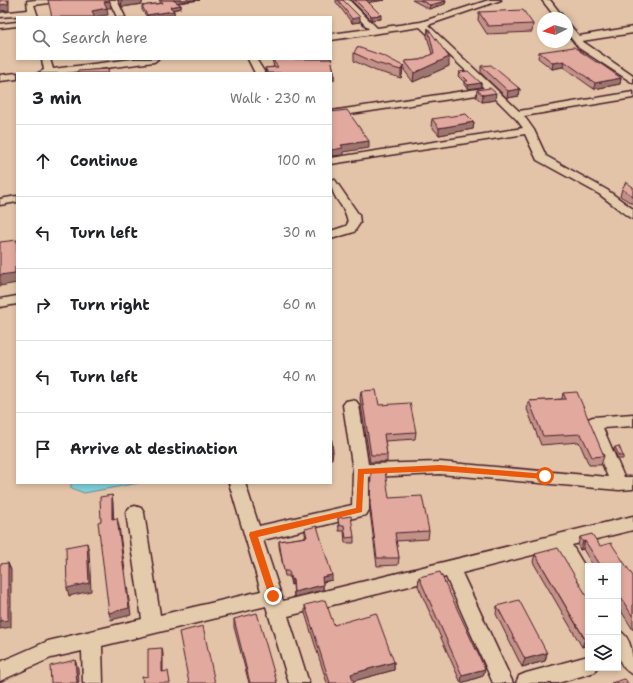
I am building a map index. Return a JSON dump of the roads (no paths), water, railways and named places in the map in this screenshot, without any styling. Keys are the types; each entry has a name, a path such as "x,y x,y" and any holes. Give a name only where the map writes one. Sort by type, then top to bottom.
{"street":[{"path":"0,15 33,14 29,1 56,0"},
{"path":"113,0 121,16"},
{"path":"345,0 375,31"},
{"path":"332,37 422,24 497,0"},
{"path":"546,0 555,12"},
{"path":"0,26 16,24"},
{"path":"422,24 517,114 529,130 541,158 603,192 633,215"},
{"path":"576,39 633,30"},
{"path":"573,35 582,46 633,80"},
{"path":"46,60 46,72"},
{"path":"63,72 113,69 150,60"},
{"path":"253,60 259,72"},
{"path":"0,78 16,76"},
{"path":"332,114 493,90"},
{"path":"517,114 633,95"},
{"path":"332,161 529,130"},
{"path":"332,185 353,215 354,223 350,229 332,235"},
{"path":"0,202 16,199"},
{"path":"0,303 16,300"},
{"path":"253,535 360,510 361,471 351,406"},
{"path":"626,484 593,423 633,420"},
{"path":"361,471 440,468 626,484"},
{"path":"237,484 299,683"},
{"path":"136,513 152,625"},
{"path":"0,672 48,650 92,639 152,625 274,604 633,523"},
{"path":"563,546 585,583"},
{"path":"453,573 503,683"},
{"path":"92,639 93,683"},
{"path":"526,683 585,666"}],"water":[{"path":"71,484 134,484 84,493 71,488"}]}
